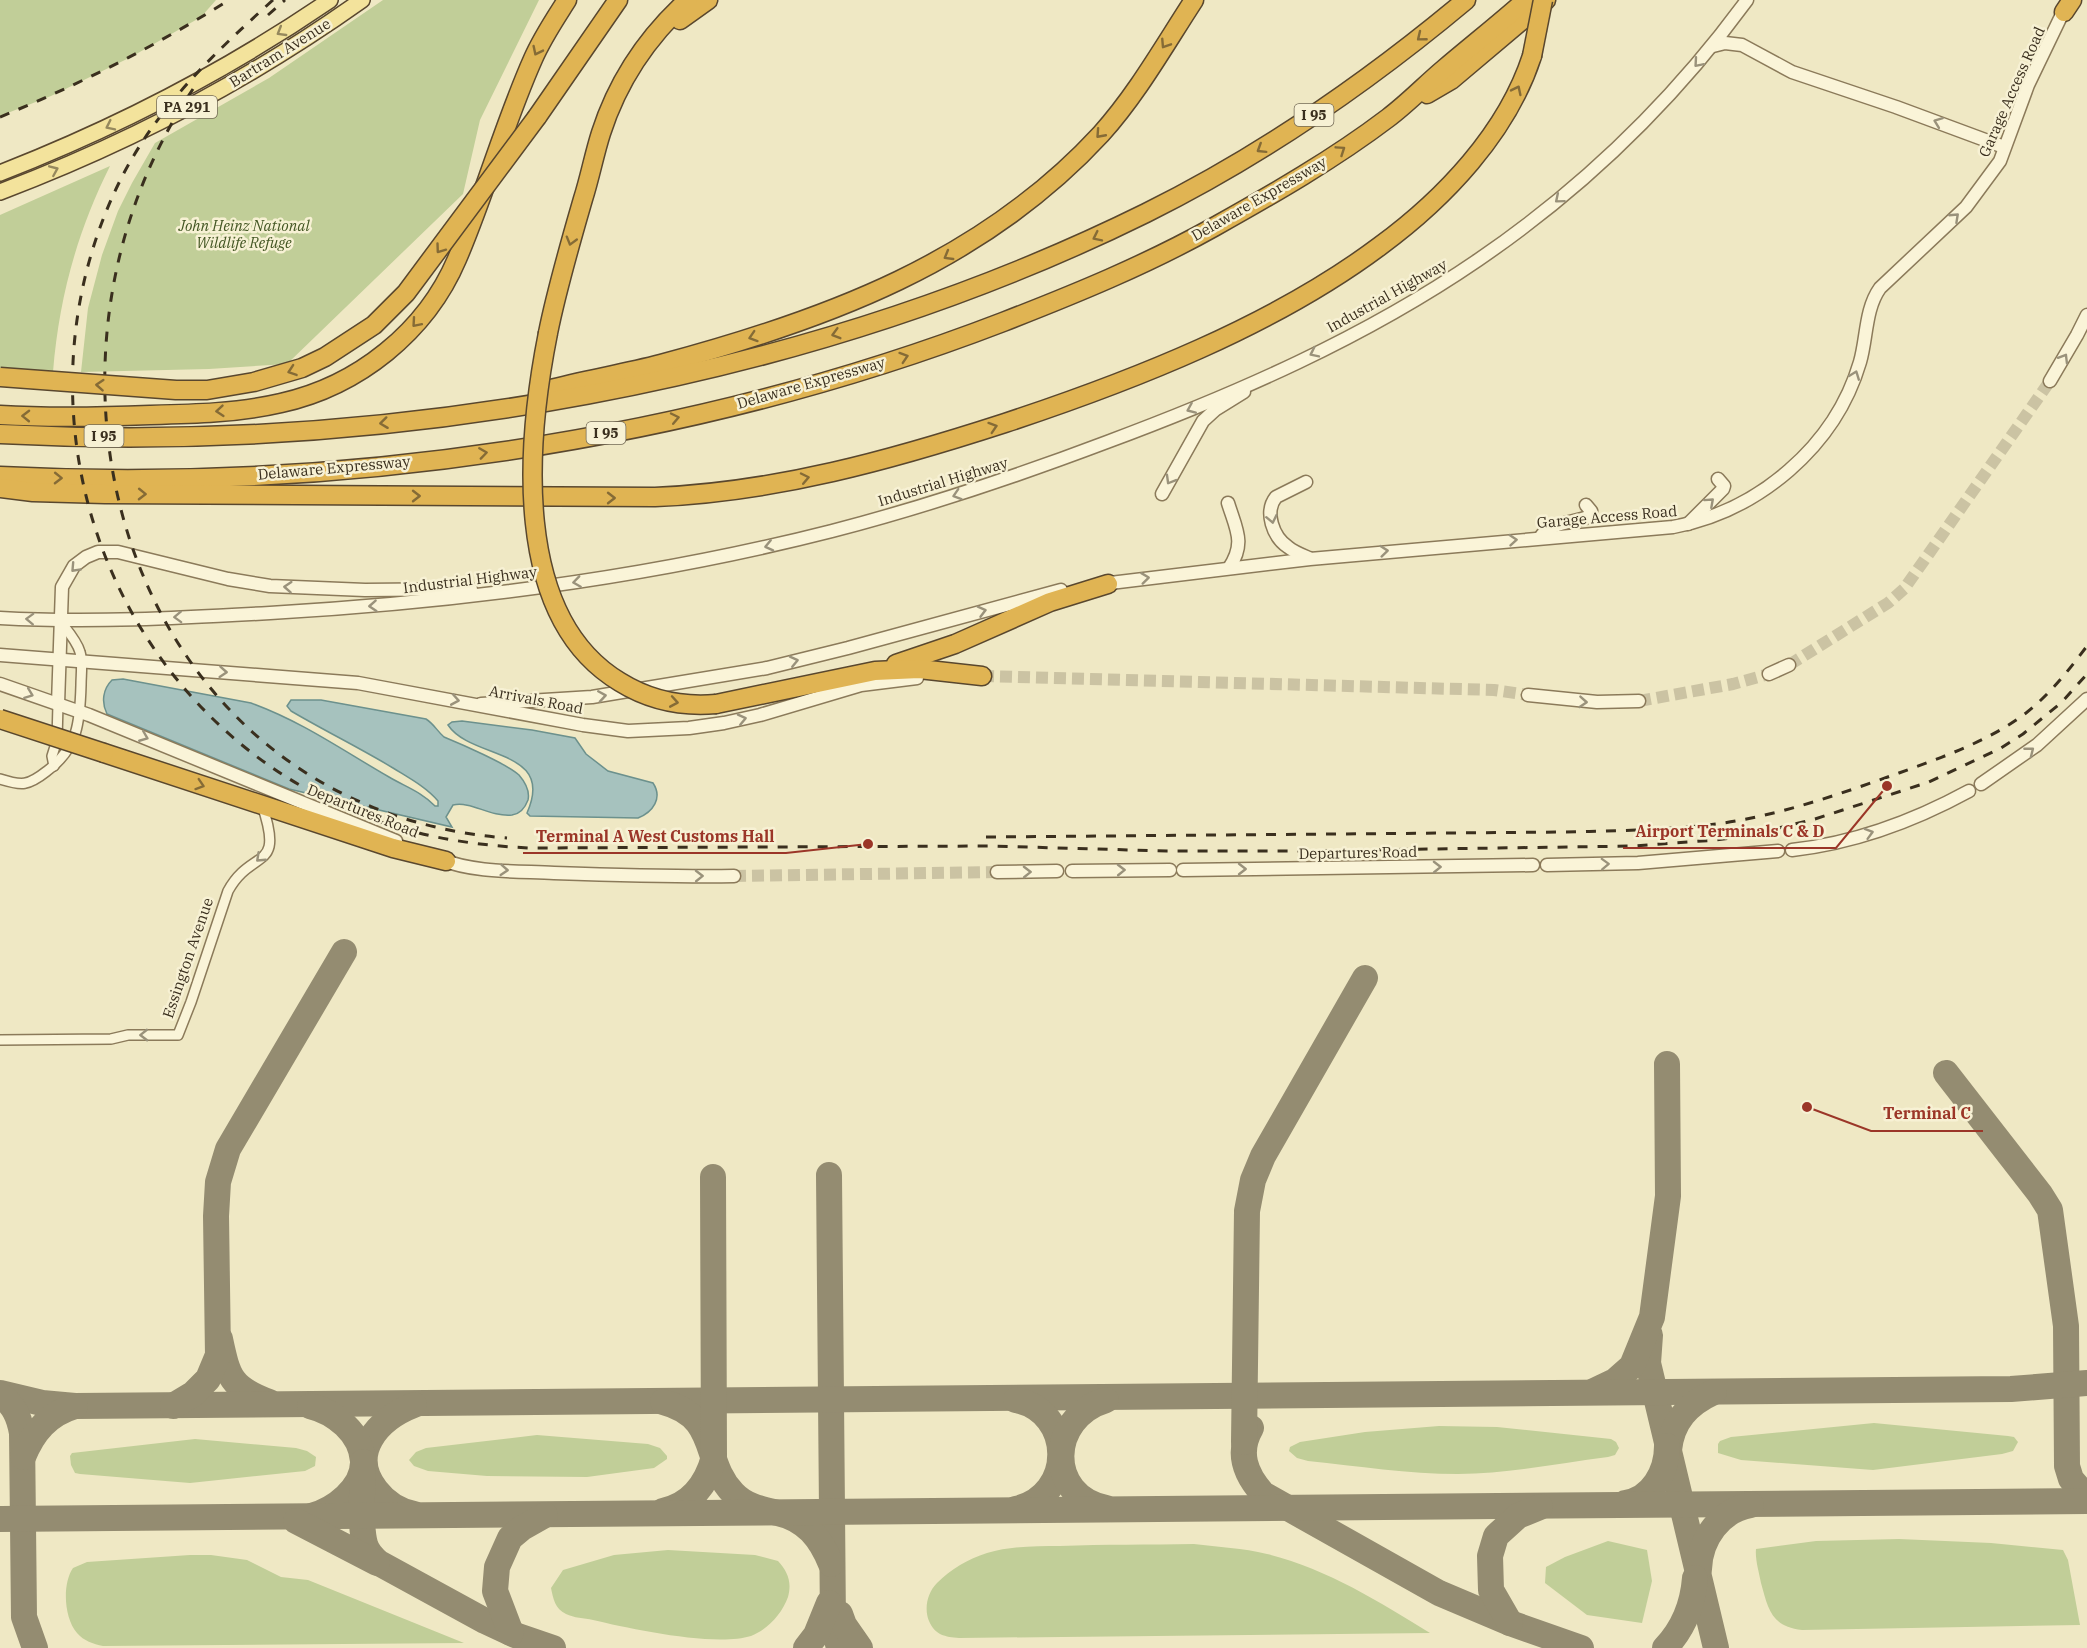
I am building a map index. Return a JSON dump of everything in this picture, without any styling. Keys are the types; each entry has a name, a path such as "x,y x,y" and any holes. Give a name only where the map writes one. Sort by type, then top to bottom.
{"highway":[{"path":"0,416 145,416 253,408 282,403 318,392 374,362 420,319 451,273 482,197 531,63 567,0"},
{"path":"0,377 176,390 207,390 271,378 302,368 325,357 374,325 406,293 537,117 618,0"},
{"path":"587,46 625,0"},
{"path":"688,0 652,36 625,76 602,130 561,276 548,333 537,399 533,471 538,547 545,578 554,602 581,647 614,679 639,692 666,701 716,704 863,673 945,647 1043,605 1108,584"},
{"path":"588,184 619,102 640,63 670,28 708,0"},
{"path":"442,416 654,366 744,340 845,304 931,266 1011,215 1087,148 1126,104 1194,0"},
{"name":"I 95","path":"0,434 234,435 337,428 442,416 552,400 733,362 883,320 1007,276 1150,212 1241,161 1359,83 1414,43 1466,0"},
{"name":"Delaware Expressway","path":"0,476 67,479 196,478 405,463 509,450 681,417 785,392 952,341 1116,276 1242,212 1331,157 1389,117 1526,0"},
{"path":"1389,117 1451,80 1543,0"},
{"path":"0,488 33,492 105,494 655,497 707,494 776,484 908,453 1038,412 1156,367 1265,316 1346,270 1414,219 1458,175 1499,123 1515,95 1532,56 1543,0"},
{"path":"863,673 919,669 981,676"},
{"path":"0,719 393,848 446,861"}],"main road":[{"name":"Bartram Avenue","path":"0,173 82,139 170,95 230,62 330,0"},
{"name":"Bartram Avenue","path":"0,192 101,149 197,102 264,63 362,0"}],"street":[{"name":"Industrial Highway","path":"0,618 60,620 225,616 346,608 423,602 637,573 735,554 836,530 1052,463 1168,419 1264,378 1385,317 1441,284 1501,244 1564,195 1623,143 1713,46 1747,0"},
{"name":"Garage Access Road","path":"481,705 592,698 742,672 837,651 1062,590 1310,559 1663,528 1689,524 1724,512 1753,497 1783,475 1814,446 1840,408 1854,379 1863,352 1876,293 1888,279 1971,202 2000,161 2033,75 2068,4"},
{"path":"1713,46 1725,43 1742,45 1792,72 1911,112 2004,147"},
{"path":"2050,381 2087,315"},
{"path":"1162,494 1206,417 1264,378"},
{"path":"1689,524 1723,489 1724,486 1718,479"},
{"path":"1306,482 1276,497 1271,504 1270,515 1276,534 1283,543 1310,559"},
{"path":"1228,503 1240,545 1238,554 1229,568"},
{"path":"1540,538 1551,527 1588,517 1591,511 1586,505"},
{"path":"54,766 52,756 57,740 61,592 66,577 74,566 86,557 105,551 125,553 228,579 270,586 396,590 535,587"},
{"path":"0,779 26,784 54,766 70,747 80,712 81,661 77,646 60,620"},
{"path":"0,655 81,661"},
{"name":"Arrivals Road","path":"81,661 358,683 610,729 659,730 701,727 742,719 871,683 911,678 981,676"},
{"path":"1769,674 1789,665"},
{"name":"Departures Road","path":"0,684 80,712 446,861 496,870 529,872 734,876"},
{"path":"1528,695 1597,702 1639,701"},
{"path":"1982,784 2031,750 2087,699"},
{"path":"1792,850 1820,846 1885,829 1918,817 1969,791"},
{"name":"Essington Avenue","path":"0,1040 111,1039 128,1035 178,1035 228,891 238,875 259,861 269,848 270,832 261,805"},
{"path":"1546,865 1647,862 1778,851"},
{"name":"Departures Road","path":"1183,870 1533,865"},
{"path":"1072,871 1170,870"},
{"path":"998,872 1057,871"}],"green space":[{"path":"0,0 216,0 201,17 131,57 51,96 0,116"},
{"name":"John Heinz National Wildlife Refuge","path":"383,0 539,0 480,120 463,194 287,364 209,369 81,372 88,308 102,255 118,211 155,143 269,78"},
{"path":"110,166 88,216 71,266 60,318 53,372 0,371 0,215"},
{"path":"1874,1423 2008,1436 2014,1437 2018,1442 2013,1451 2002,1454 1873,1470 1741,1460 1718,1453 1720,1441 1731,1437"},
{"path":"1439,1426 1497,1427 1611,1439 1619,1448 1615,1455 1608,1457 1477,1474 1439,1474 1308,1461 1297,1458 1289,1451 1290,1447 1300,1442 1365,1432"},
{"path":"537,1435 648,1444 660,1448 667,1459 654,1468 587,1477 487,1476 428,1471 414,1466 409,1460 416,1452 426,1448"},
{"path":"195,1439 296,1448 316,1457 315,1466 305,1471 190,1483 80,1474 75,1473 71,1465 72,1453"},
{"path":"1899,1539 1991,1543 2063,1550 2068,1560 2080,1625 1802,1630 1784,1625 1772,1615 1761,1583 1756,1549 1816,1541"},
{"path":"1608,1541 1647,1550 1652,1581 1642,1623 1587,1615 1545,1583 1546,1567 1565,1557"},
{"path":"1194,1544 1258,1552 1289,1560 1331,1577 1372,1598 1430,1633 959,1638 937,1632 931,1626 927,1616 929,1596 937,1583 960,1565 987,1553 1033,1546"},
{"path":"668,1550 755,1555 778,1561 787,1573 788,1597 773,1621 763,1630 751,1636 735,1639 673,1636 629,1628 569,1615 562,1612 555,1603 551,1588 563,1570 614,1555"},
{"path":"211,1555 247,1560 281,1577 308,1580 464,1643 103,1646 86,1640 73,1627 67,1610 66,1592 69,1575 73,1568 87,1562"}],"water":[{"path":"123,679 251,703 322,737 438,806 438,801 417,783 291,711 287,706 291,700 321,700 426,719 444,737 513,770 526,787 528,800 522,810 512,815 496,814 467,805 453,805 446,817 452,827 289,789 107,714 104,700 107,687 112,680"},
{"path":"462,721 575,738 586,754 608,771 653,783 657,794 655,804 638,818 530,816 527,813 533,792 530,777 521,766 459,736 448,725"}],"taxiway":[{"path":"173,1406 193,1394 208,1379 218,1355 216,1216 218,1182 228,1149 344,952"},
{"path":"1244,1442 1247,1211 1253,1180 1263,1156 1365,978"},
{"path":"1594,1391 1615,1381 1632,1366 1652,1317 1668,1196 1667,1064"},
{"path":"1946,1073 2050,1210 2066,1326 2067,1466 2071,1479 2087,1498"},
{"path":"829,1175 833,1624 839,1648"},
{"path":"663,1511 682,1504 697,1492 707,1476 714,1457 713,1177"},
{"path":"1650,1335 1648,1363 1716,1648"},
{"path":"220,1339 233,1380 246,1392 269,1402"},
{"path":"0,1393 42,1403 75,1406 2011,1389 2087,1383"},
{"path":"1669,1450 1674,1430 1683,1415 1696,1402 1714,1392"},
{"path":"0,1395 15,1411 22,1433 24,1617 35,1648"},
{"path":"1016,1400 1035,1408 1049,1420 1057,1436 1060,1454 1058,1472 1049,1488 1036,1501 1016,1509"},
{"path":"1106,1400 1087,1409 1073,1423 1064,1439 1061,1456 1064,1473 1072,1489 1086,1501 1106,1508"},
{"path":"663,1402 681,1409 694,1418 708,1441 723,1481 733,1493 748,1504 788,1516 804,1525 817,1538 831,1564"},
{"path":"414,1405 401,1411 379,1428 366,1451 365,1463 368,1476 380,1495 393,1506 414,1514"},
{"path":"23,1457 37,1432 49,1419 75,1406"},
{"path":"310,1406 329,1413 345,1425 357,1441 363,1461 359,1480 353,1489 329,1509 311,1516"},
{"path":"1251,1428 1244,1446 1245,1462 1252,1479 1263,1494 1439,1593 1510,1623 1581,1648"},
{"path":"1625,1503 1643,1496 1656,1483 1664,1465 1667,1446"},
{"path":"363,1462 363,1535 367,1550 379,1563 485,1621 515,1635 553,1648"},
{"path":"0,1519 2087,1501"},
{"path":"1699,1569 1703,1547 1714,1528 1730,1513 1751,1505"},
{"path":"1510,1623 1491,1590 1490,1556 1496,1536 1518,1516 1540,1507"},
{"path":"511,1633 495,1591 497,1567 510,1538 545,1515"},
{"path":"296,1521 377,1563"},
{"path":"1665,1648 1686,1615 1695,1578"},
{"path":"806,1648 816,1635 829,1603"},
{"path":"840,1614 844,1625 860,1648"}],"tunnel":[{"path":"1789,665 1888,603 1904,589 2050,381"},
{"path":"1639,701 1733,684 1769,674"},
{"path":"982,676 1494,690 1528,695"},
{"path":"734,876 997,872"}],"railway":[{"path":"0,117 117,63 229,0"},
{"path":"273,0 227,42 165,110 147,135 116,189 85,279 73,371 79,462 103,550 143,631 198,704 268,765 351,811 438,837 529,848 989,846 1167,851 1296,851 1634,846 1716,840 1746,836 1815,819 1929,782 2001,748 2023,734 2062,702 2087,674"},
{"path":"268,15 285,0"},
{"path":"193,89 136,202 108,323 109,444 137,560 192,664 273,749 378,809 507,838"},
{"path":"986,837 1585,832 1716,824 1762,816 1832,796 1965,748 1997,732 2035,706 2087,646"}],"place":[{"name":"Airport Terminals C & D","path":"1887,786"},
{"name":"Terminal A West Customs Hall","path":"868,844"},
{"name":"Terminal C","path":"1807,1107"}]}
